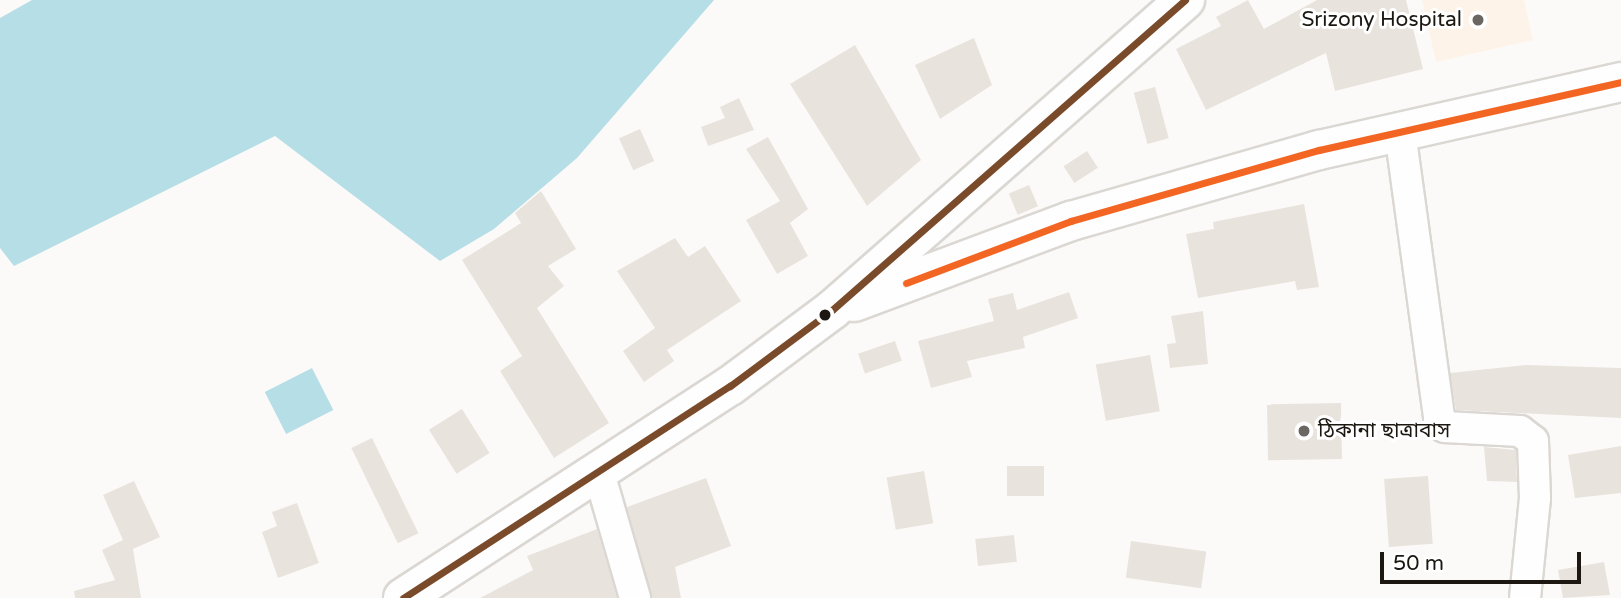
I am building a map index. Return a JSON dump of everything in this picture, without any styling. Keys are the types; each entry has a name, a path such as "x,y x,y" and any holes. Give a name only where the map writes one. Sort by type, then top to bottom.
{"highway":[{"path":"404,598 599,473 832,310 1173,4"},
{"path":"832,310 1071,221 1400,132 1621,82"}],"street":[{"path":"1400,132 1439,418 1445,427 1520,431 1533,441 1535,498 1525,598"},
{"path":"599,473 635,598"}],"shaded area":[{"name":"Srizony Hospital","path":"1422,0 1524,0 1533,40 1436,62"}],"water":[{"path":"32,0 714,0 577,158 494,229 440,261 275,136 14,266 0,248 0,18"},
{"path":"312,368 333,410 286,434 265,392"}],"building":[{"path":"1248,0 1264,29 1317,0 1406,0 1423,69 1335,91 1326,53 1206,110 1176,49 1221,26 1216,17"},
{"path":"974,38 992,85 940,119 915,65"},
{"path":"855,45 921,160 867,206 790,84"},
{"path":"1155,87 1169,138 1147,144 1134,93"},
{"path":"739,98 754,130 708,146 701,127 725,118 720,107"},
{"path":"640,129 654,161 633,170 619,138"},
{"path":"768,137 808,209 790,223 808,256 777,274 746,220 780,201 746,149"},
{"path":"1087,151 1098,168 1074,183 1064,166"},
{"path":"1029,185 1038,206 1018,215 1009,194"},
{"path":"541,191 576,249 548,266 564,286 537,308 609,423 554,458 500,371 522,356 462,260 521,223 515,213"},
{"path":"1304,204 1319,287 1297,290 1295,281 1198,298 1186,234 1214,229 1213,222"},
{"path":"675,238 688,257 705,246 741,301 667,350 674,361 644,382 623,351 655,328 617,271"},
{"path":"1069,292 1078,318 1023,337 1025,348 967,361 972,377 931,388 918,341 994,321 988,299 1013,293 1017,310"},
{"path":"1203,311 1208,364 1170,368 1167,344 1176,343 1171,316"},
{"path":"895,341 902,361 865,374 858,354"},
{"path":"1150,355 1160,411 1106,421 1096,365"},
{"path":"1527,365 1621,368 1621,418 1456,410 1450,373"},
{"name":"ঠিকানা ছাত্রাবাস","path":"1341,403 1342,459 1268,460 1267,404"},
{"path":"462,409 490,453 456,474 429,430"},
{"path":"372,438 418,533 398,543 351,448"},
{"path":"1621,446 1621,493 1575,498 1568,455"},
{"path":"1484,447 1516,450 1517,482 1487,481"},
{"path":"1007,466 1044,466 1044,496 1007,496"},
{"path":"924,471 933,523 896,530 887,478"},
{"path":"1428,476 1433,544 1389,547 1384,479"},
{"path":"706,478 731,546 675,567 681,598 652,598 627,507"},
{"path":"134,481 160,537 133,549 141,598 75,598 74,591 115,580 102,550 123,540 103,495"},
{"path":"297,503 319,563 278,578 262,532 277,526 272,512"},
{"path":"597,529 617,598 480,598 533,570 527,556"},
{"path":"1014,535 1017,562 978,566 975,539"},
{"path":"1131,541 1206,552 1201,588 1126,578"},
{"path":"1604,562 1610,595 1563,598 1558,570"}],"transit line":[{"path":"403,598 730,386 832,310 1185,0"},
{"path":"906,283 1071,221 1319,150 1621,82"}],"place":[{"name":"Srizony Hospital","path":"1478,20"},
{"name":"ঠিকানা ছাত্রাবাস","path":"1304,431"}]}
